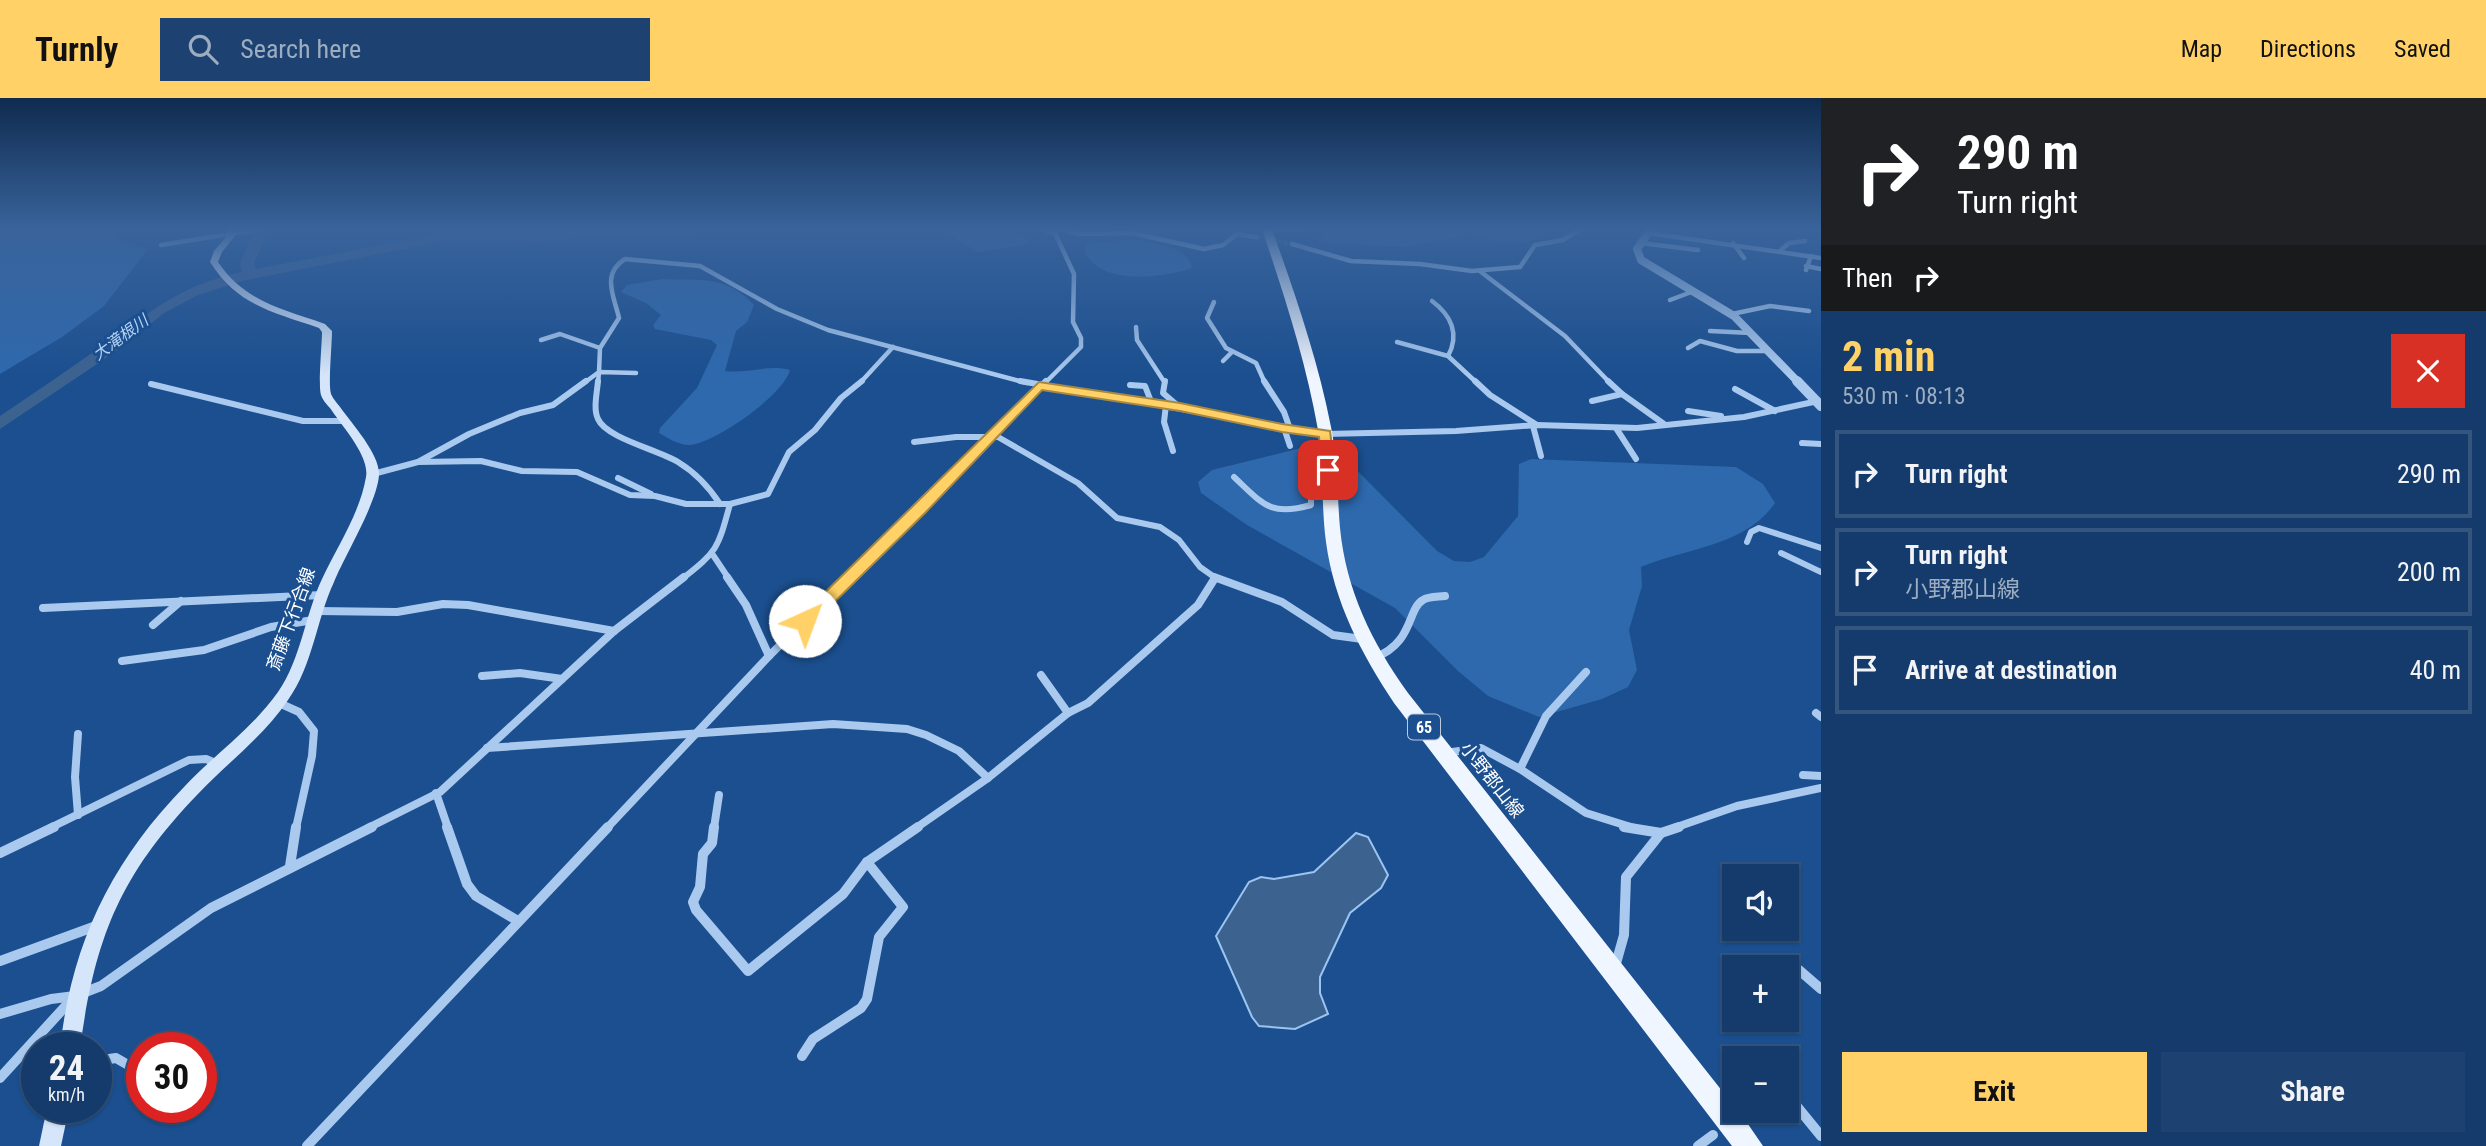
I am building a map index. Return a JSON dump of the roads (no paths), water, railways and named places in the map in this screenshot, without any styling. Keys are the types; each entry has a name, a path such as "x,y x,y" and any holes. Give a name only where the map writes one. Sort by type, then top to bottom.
{"main road":[{"path":"225,278 235,290 252,302 325,328 330,338 326,395 366,453 373,474"},
{"name":"小野郡山線","path":"1282,278 1300,324 1326,433 1339,575 1362,639 1444,753 1749,1146"},
{"name":"斎藤下行合線","path":"72,1032 75,996 96,926 133,858 174,809 279,703 298,671 322,595 373,474"},
{"path":"50,1146 55,1123"}],"street":[{"path":"610,278 619,317 600,348 596,415 599,422 615,435 649,446 684,464 704,479 720,504"},
{"path":"721,278 810,323 893,347 1039,386 1180,407 1287,429 1326,433 1456,431 1534,425 1616,428 1725,418 1819,401"},
{"path":"307,1146 769,656 921,509 990,435 1081,347 1081,338 1073,322 1074,278"},
{"path":"1489,278 1565,336 1590,366 1622,394 1665,425"},
{"path":"1672,278 1732,314 1819,401"},
{"path":"1670,300 1694,291"},
{"path":"1432,301 1445,310 1450,319 1454,335 1448,356"},
{"path":"1214,302 1207,318 1232,352 1256,363 1268,391 1284,410 1290,446"},
{"path":"1756,308 1763,304 1804,305"},
{"path":"1732,314 1777,306 1810,311"},
{"path":"1136,327 1137,340 1165,381 1163,393 1180,407"},
{"path":"1710,331 1751,333"},
{"path":"541,340 560,334 600,348"},
{"path":"1688,348 1700,341 1737,351 1769,351"},
{"path":"1397,342 1448,356 1490,395 1534,425 1541,456"},
{"path":"418,462 481,461 522,471 577,472 630,495 655,496 687,504 730,504 768,494 789,452 815,430 841,398 870,374 893,347"},
{"path":"1223,361 1232,352"},
{"path":"373,474 418,462 469,434 520,413 553,405 599,372 636,373"},
{"path":"151,384 303,421 343,421"},
{"path":"1130,386 1144,386 1152,404"},
{"path":"1735,389 1775,411"},
{"path":"1592,401 1616,393 1622,394"},
{"path":"1166,405 1164,422 1173,451"},
{"path":"1688,411 1725,418"},
{"path":"1616,428 1636,459"},
{"path":"914,442 990,435 1009,442 1077,482 1117,518 1160,527 1179,540 1200,567 1215,578 1282,602 1333,635 1362,639"},
{"path":"1802,443 1821,444"},
{"path":"1234,477 1265,506 1281,514 1311,505 1311,468 1328,470"},
{"path":"618,478 655,496"},
{"path":"0,1014 41,1001 75,996 101,986 211,908 436,793 614,631 713,555 719,545 730,504"},
{"path":"1747,542 1751,532 1759,528 1821,548"},
{"path":"1781,553 1821,572"},
{"path":"713,555 746,605 769,656"},
{"path":"719,795 712,843 704,855 700,887 693,902 695,910 748,971 843,894 867,862 988,778 1068,713 1088,703 1166,637 1198,605 1215,578"},
{"path":"43,608 322,595"},
{"path":"1374,658 1388,654 1397,644 1416,618 1416,605 1425,598 1445,596"},
{"path":"153,625 181,601"},
{"path":"122,661 204,650 315,615 397,612 443,604 468,605 614,631"},
{"path":"1520,769 1542,723 1570,685 1586,672"},
{"path":"482,676 520,673 562,679"},
{"path":"1041,675 1068,713"},
{"path":"279,703 299,712 314,731 313,756 298,813 290,866"},
{"path":"487,748 833,724 907,729 951,746 988,778"},
{"path":"78,734 75,777 78,815"},
{"path":"1444,753 1481,748 1520,769 1586,813 1620,826 1661,832 1737,806 1819,791"},
{"path":"0,853 189,760 206,759 219,764"},
{"path":"1803,775 1821,776"},
{"path":"436,793 467,884 476,896 518,921"},
{"path":"1614,971 1624,935 1626,877 1661,832"},
{"path":"802,1056 813,1039 861,1008 867,999 879,937 903,907 867,862"},
{"path":"0,961 96,926"},
{"path":"1799,970 1821,989"},
{"path":"0,1077 75,996"},
{"path":"1799,1109 1821,1136"},
{"path":"1698,1146 1713,1135"}],"waterway":[{"name":"大滝根川","path":"0,424 109,349 159,310 193,292 236,278"}]}
